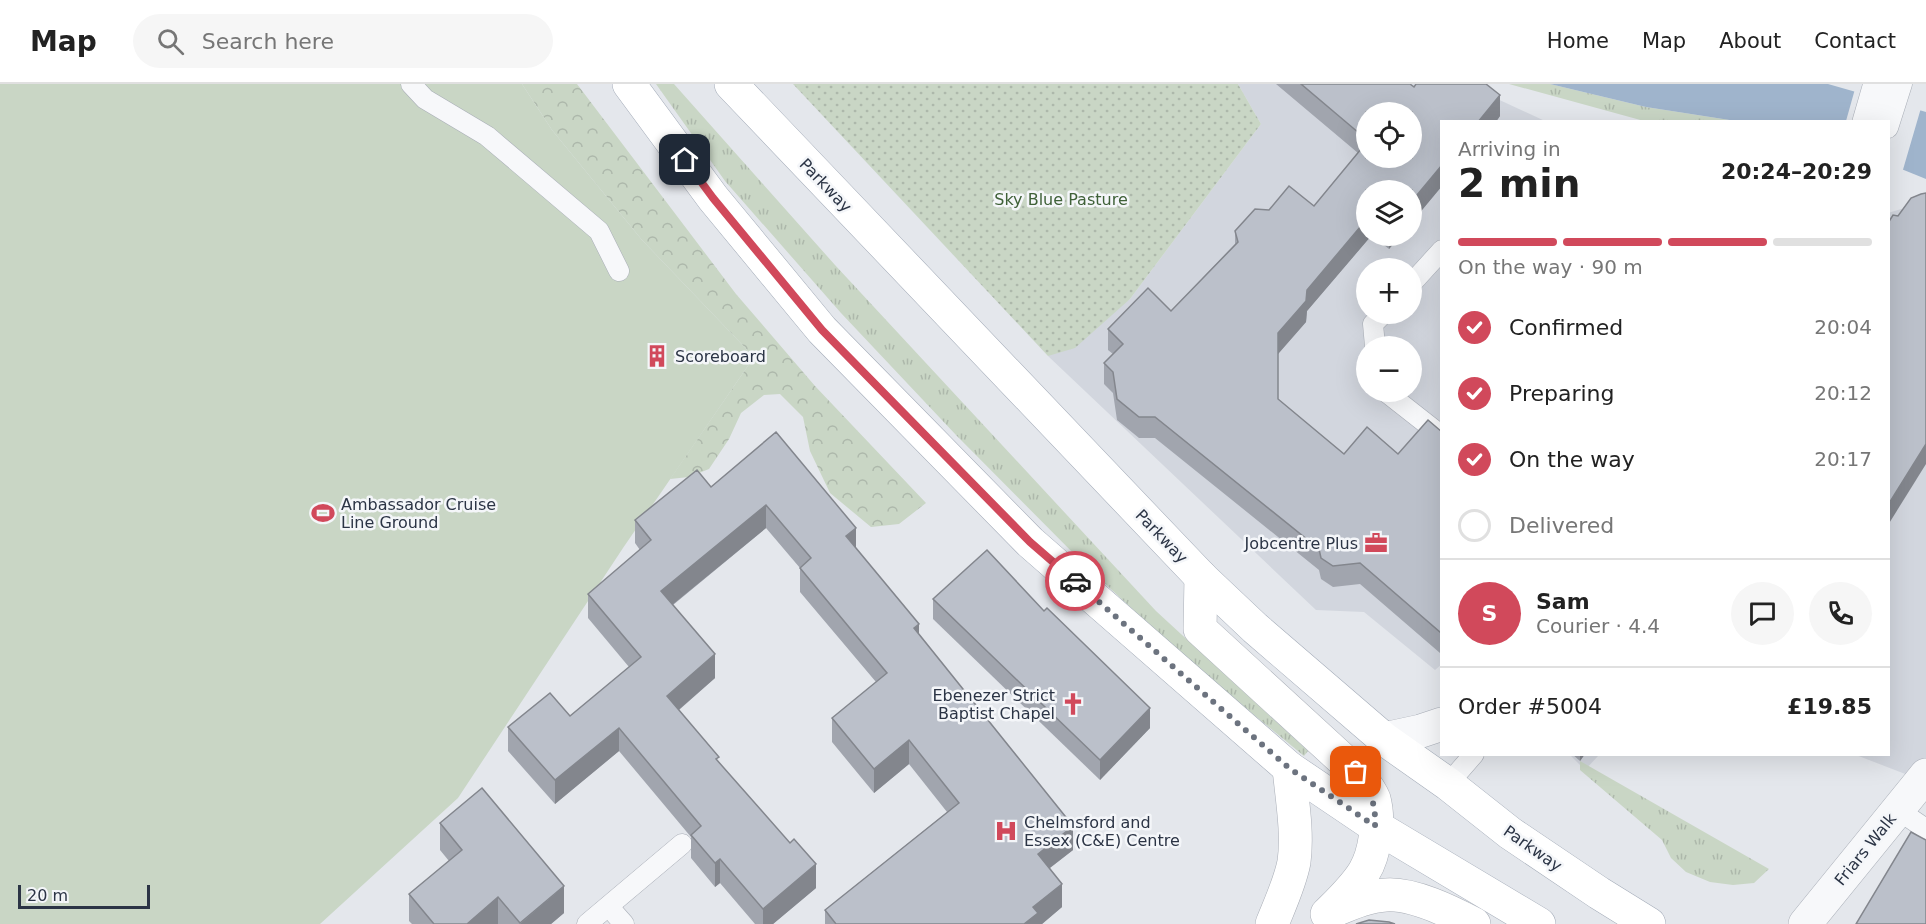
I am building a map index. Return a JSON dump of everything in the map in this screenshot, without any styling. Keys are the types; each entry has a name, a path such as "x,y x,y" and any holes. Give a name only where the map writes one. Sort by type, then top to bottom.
{"main road":[{"path":"629,84 713,198 822,330 1030,542 1289,768 1375,826 1539,924"},
{"name":"Parkway","path":"730,84 1201,577 1255,628 1384,739 1448,784 1510,833 1649,924"},
{"path":"1201,577 1200,629 1356,772 1374,799 1375,826 1371,855 1366,869 1353,888 1319,919"},
{"path":"1272,924 1293,863 1294,836 1289,768"},
{"path":"1319,919 1366,898 1389,894 1422,901 1474,924"}],"street":[{"path":"1870,120 1880,84"},
{"path":"1384,739 1440,725"},
{"name":"Friars Walk","path":"1805,924 1926,775"}],"lane":[{"path":"411,84 425,99 487,136 599,231 619,271"},
{"path":"1890,122 1902,84"},
{"path":"1422,272 1440,252"},
{"path":"1399,402 1440,434"},
{"path":"1448,784 1472,756"},
{"path":"1898,810 1926,829"},
{"path":"587,924 609,908 682,844"},
{"path":"609,908 624,924"}],"shaded area":[{"path":"1238,84 1465,84 1543,120 1440,120 1440,666 1435,670 1364,612 1316,610 1048,356 1130,299 1261,124"},
{"path":"1901,209 1926,212 1926,782 1859,756 1890,756 1890,212"},
{"path":"1571,756 1598,756 1585,770"}],"green space":[{"name":"Ambassador Cruise Line Ground","path":"0,84 522,84 552,130 642,240 754,357 623,548 458,798 320,924 0,924"},
{"path":"522,84 577,84 736,294 815,386 926,503 899,524 871,527 830,493 810,451 803,417 780,394 764,395 741,413 729,439 709,469 689,477 670,479 754,357 642,240 552,130"},
{"path":"656,84 674,84 835,265 1156,611 1308,751 1304,756 1185,658 1085,565 956,435 841,313 725,181"},
{"name":"Sky Blue Pasture","path":"793,84 1238,84 1261,124 1130,299 1075,348 1048,356"},
{"path":"1509,84 1550,84 1646,107 1730,120 1640,120"},
{"path":"1580,761 1769,869 1754,883 1733,885 1710,882 1686,872 1671,858 1662,840 1580,770"}],"water":[{"path":"1550,84 1828,84 1926,112 1926,179 1890,164 1890,120 1730,120 1646,107"}],"pier":[{"path":"1855,89 1921,108 1902,173 1890,168 1890,120 1846,120"}],"building":[{"path":"1301,84 1410,84 1414,87 1416,84 1486,84 1500,95 1480,120 1440,120 1440,167 1422,189 1422,180 1356,180 1356,232 1307,290 1306,301 1278,333 1278,399 1344,454 1367,427 1398,454 1428,420 1440,430 1440,632 1360,563 1333,566 1321,558 1319,549 1155,417 1139,417 1117,399 1113,372 1104,363 1123,344 1108,329 1148,288 1171,311 1238,242 1235,231 1255,209 1269,210 1289,186 1314,206 1356,155 1356,168 1422,168 1422,102 1356,102 1356,131"},
{"path":"1926,193 1926,444 1890,502 1890,220 1893,215 1898,216 1911,198"},
{"path":"776,432 856,528 846,536 919,624 914,628 1073,826 1038,854 1062,884 1033,907 1038,913 1024,924 836,924 825,910 959,803 909,740 874,769 832,718 887,673 800,568 811,558 766,505 661,591 715,654 667,696 719,757 716,759 790,843 794,839 816,864 763,909 720,859 715,863 691,835 701,826 619,728 555,780 508,727 550,693 570,716 641,657 588,594 651,540 635,520 697,470 711,487"},
{"path":"987,550 1044,611 1047,608 1150,708 1100,760 933,599"},
{"path":"482,788 564,886 520,923 498,897 467,924 434,924 409,894 462,850 440,823"},
{"path":"1911,832 1926,840 1926,924 1856,924"},
{"path":"1369,920 1389,922 1395,924 1356,924"}],"way so far":[{"path":"1075,581 1289,768 1375,826 1374,799 1356,772"}],"place":[{"name":"Scoreboard","path":"657,356"},
{"name":"Ambassador Cruise Line Ground","path":"323,513"},
{"name":"Jobcentre Plus","path":"1376,543"},
{"name":"Ebenezer Strict Baptist Chapel","path":"1073,704"},
{"name":"Chelmsford and Essex (C&E) Centre","path":"1006,831"}],"route":[{"path":"685,160 713,198 822,330 1030,542 1075,581"}]}
